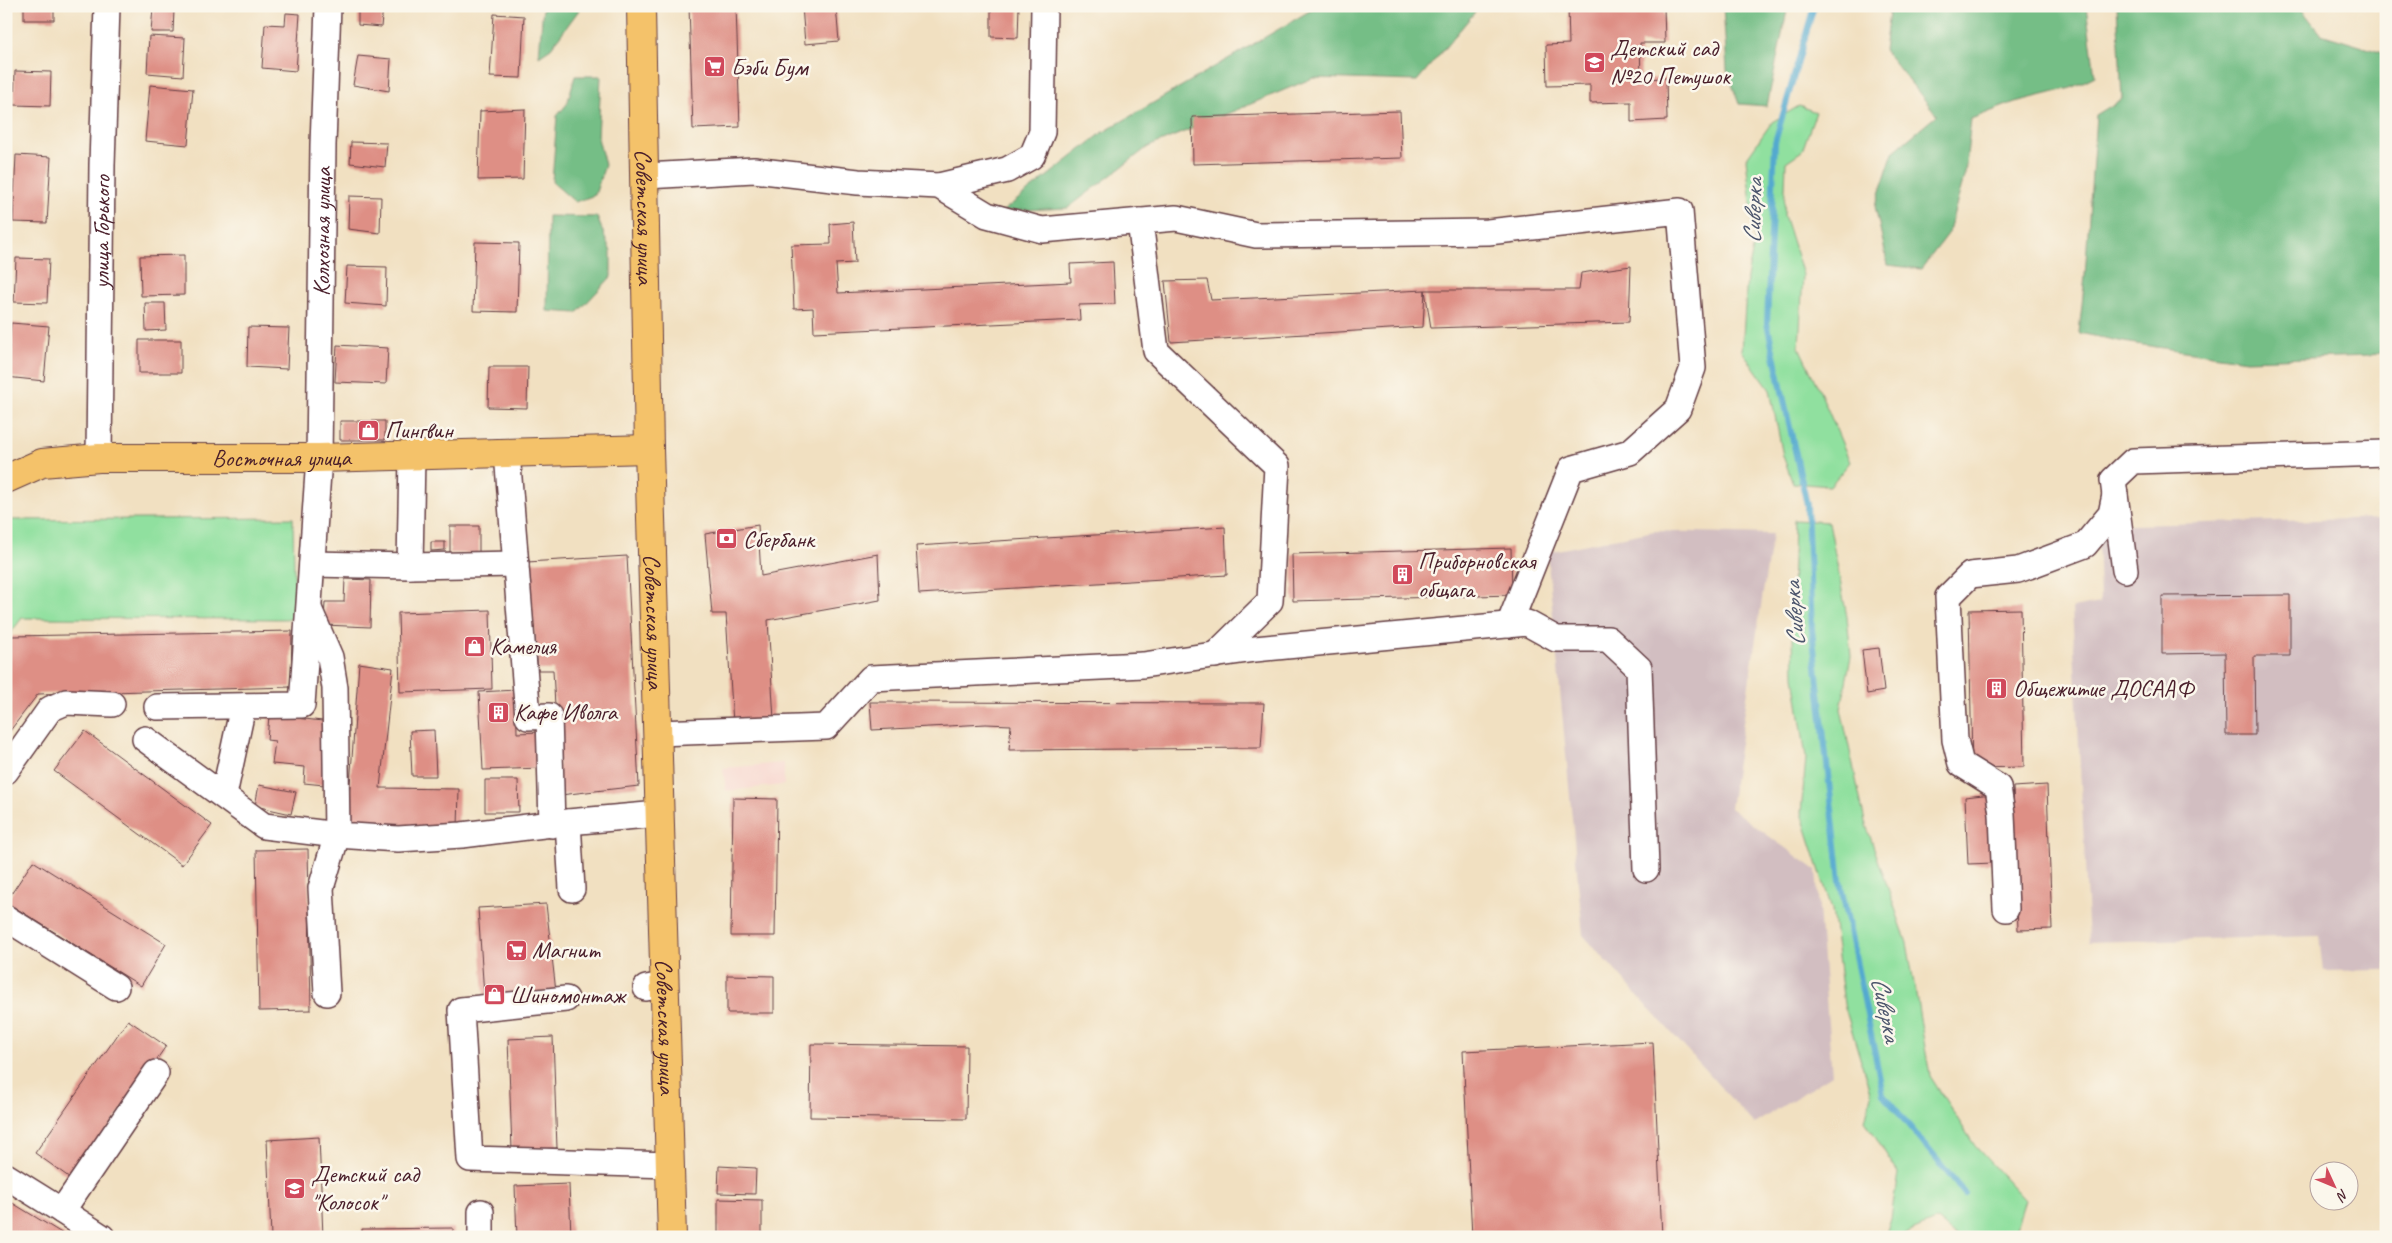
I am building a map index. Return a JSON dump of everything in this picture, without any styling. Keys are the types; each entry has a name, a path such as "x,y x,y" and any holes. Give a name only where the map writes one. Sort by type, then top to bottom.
{"main road":[{"name":"Советская улица","path":"641,6 646,176 649,449 660,814 655,986 670,1165 672,1237"},
{"name":"Восточная улица","path":"6,479 42,463 99,458 319,458 649,449"}],"street":[{"name":"улица Горького","path":"99,458 102,166 107,6"},
{"name":"Колхозная улица","path":"243,706 302,704 319,458 323,145 328,6"},
{"path":"646,176 754,170 858,182 939,186 1007,170 1032,156 1042,132 1044,6"},
{"path":"939,186 988,215 1042,230 1176,218 1256,235 1488,232 1680,211 1693,368 1678,409 1630,452 1571,469 1509,625"},
{"path":"1140,221 1156,351 1277,466 1270,601 1215,655"},
{"path":"507,453 528,717 548,716 560,823 572,889"},
{"path":"2125,570 2112,480 2133,461 2386,453"},
{"path":"410,566 412,455"},
{"path":"2006,910 2002,814 1998,787 1961,764 1955,740 1948,597 1970,575 2018,570 2085,545 2111,514 2115,495"},
{"path":"312,564 410,566 516,564"},
{"path":"309,608 330,657 335,688 337,835 321,888 327,993"},
{"path":"657,733 826,727 872,678 1143,665 1265,648 1527,623 1556,639 1608,639 1639,668 1646,869"},
{"path":"6,771 50,709 66,702 112,704"},
{"path":"157,707 243,706 224,795"},
{"path":"145,739 264,826 337,835 398,839 462,835 560,823 660,814"},
{"path":"6,918 116,987"},
{"path":"566,999 461,1010 470,1160 670,1165"},
{"path":"62,1210 156,1073"},
{"path":"6,1176 102,1237"},
{"path":"480,1212 481,1237"}],"shaded area":[{"path":"2386,518 2386,970 2323,971 2319,936 2089,942 2072,608 2100,603 2098,526"},
{"path":"1654,531 1772,534 1730,808 1816,870 1832,1075 1754,1124 1583,935 1547,552"},
{"path":"784,763 784,785 726,791 723,768"}],"green space":[{"path":"543,6 582,6 551,48 539,56"},
{"path":"1318,6 1480,6 1417,81 1313,78 1148,147 1068,208 1003,211 1102,133"},
{"path":"1723,6 1788,6 1767,106 1739,104 1727,70"},
{"path":"1890,6 2086,6 2095,76 2071,88 2015,102 1971,119 1965,174 1948,234 1921,269 1888,265 1875,206 1893,152 1937,115 1884,50"},
{"path":"2117,6 2299,6 2321,34 2386,54 2386,350 2369,356 2247,360 2129,343 2079,333 2085,276 2096,115 2122,99"},
{"path":"575,76 601,76 598,138 605,165 595,195 575,202 552,182 557,116 567,104"},
{"path":"1799,106 1816,112 1802,151 1786,162 1784,215 1803,275 1799,347 1850,462 1830,486 1793,483 1783,456 1770,390 1742,351 1747,277 1755,240 1746,159 1772,122"},
{"path":"548,216 597,217 611,252 611,277 577,313 547,311"},
{"path":"293,518 295,619 22,618 6,639 6,520"},
{"path":"1794,520 1829,522 1847,617 1851,656 1841,709 1865,822 1907,943 1930,1076 1975,1146 2025,1200 2013,1237 1957,1237 1937,1220 1898,1237 1885,1237 1891,1218 1898,1173 1865,1121 1871,1095 1844,1004 1832,909 1801,813 1806,758 1794,676 1792,597"}],"building":[{"path":"24,6 54,6 54,20 24,20"},
{"path":"358,6 383,6 381,27 358,25"},
{"name":"Бэби Бум","path":"689,6 736,6 740,127 693,129"},
{"path":"802,6 836,6 839,41 805,44"},
{"path":"991,6 1019,6 1018,38 991,37"},
{"name":"Детский сад №20 Петушок","path":"1568,6 1664,6 1665,43 1640,43 1641,79 1666,78 1667,120 1631,122 1631,102 1590,103 1590,85 1547,86 1546,45 1569,44"},
{"path":"153,8 174,10 173,32 151,32"},
{"path":"286,13 300,14 296,71 262,68 265,24 285,25"},
{"path":"494,14 524,16 521,78 490,77"},
{"path":"149,36 185,38 183,76 147,73"},
{"path":"358,56 391,59 389,91 353,85"},
{"path":"15,71 51,72 50,106 14,105"},
{"path":"150,85 193,89 188,145 145,141"},
{"path":"525,109 523,179 478,180 480,111"},
{"path":"1400,111 1402,158 1193,164 1192,117"},
{"path":"351,142 387,143 385,167 350,163"},
{"path":"16,155 51,157 47,223 13,222"},
{"path":"349,196 381,197 380,233 348,229"},
{"path":"853,222 855,263 836,264 838,293 1071,282 1070,264 1113,262 1115,304 1079,305 1080,320 814,332 813,308 794,309 791,245 831,244 830,224"},
{"path":"475,242 519,243 517,312 473,311"},
{"path":"184,255 184,295 141,296 140,256"},
{"path":"16,258 49,259 47,303 14,302"},
{"path":"347,266 387,267 386,306 345,303"},
{"path":"1631,266 1629,322 1431,328 1425,290 1579,290 1581,273"},
{"path":"1207,280 1211,300 1425,290 1423,327 1171,342 1165,281"},
{"path":"145,303 165,303 166,330 146,331"},
{"path":"11,323 49,326 44,381 6,377"},
{"path":"248,327 289,328 287,369 247,367"},
{"path":"139,340 181,340 181,373 139,373"},
{"path":"337,345 388,348 386,384 335,382"},
{"path":"489,367 528,367 527,408 488,407"},
{"path":"340,421 385,421 385,440 340,440"},
{"path":"758,525 761,576 878,554 880,600 768,620 774,720 733,723 726,614 712,614 705,534"},
{"path":"450,526 479,526 479,554 450,553"},
{"path":"1225,527 1227,575 919,594 916,546"},
{"path":"431,542 445,542 445,550 431,551"},
{"name":"Приборновская общага","path":"1511,548 1512,595 1293,601 1292,554"},
{"path":"627,556 639,786 560,795 553,670 538,670 527,562"},
{"path":"345,579 371,580 370,627 324,625 325,602 344,602"},
{"path":"2290,595 2290,656 2254,656 2255,735 2226,735 2225,653 2162,654 2162,596"},
{"name":"Общежитие ДОСААФ","path":"2021,609 2024,767 1972,768 1969,610"},
{"path":"490,610 492,689 400,692 398,613"},
{"path":"292,631 291,687 38,694 6,736 6,645 12,636"},
{"path":"1879,648 1884,691 1867,694 1862,650"},
{"path":"359,663 393,668 380,788 459,789 458,828 347,826"},
{"name":"Кафе Иволга","path":"516,690 517,733 540,732 542,768 483,770 479,692"},
{"path":"870,702 1264,703 1261,748 1009,750 1011,725 986,724 872,730"},
{"path":"269,715 331,722 324,785 304,783 305,767 272,764 275,741 267,740"},
{"path":"434,730 436,776 412,776 410,731"},
{"path":"85,731 212,825 182,865 54,771"},
{"path":"485,780 518,780 519,812 485,812"},
{"path":"259,785 296,792 291,814 255,806"},
{"path":"2047,785 2052,929 2018,930 2013,787"},
{"path":"1992,794 1994,863 1968,864 1965,797"},
{"path":"733,798 777,799 775,936 731,936"},
{"path":"308,849 311,1010 259,1011 256,850"},
{"path":"33,861 166,944 141,986 6,902"},
{"name":"Магнит","path":"546,904 556,992 484,995 478,908"},
{"path":"727,975 774,976 774,1013 727,1013"},
{"path":"128,1020 166,1046 73,1180 35,1153"},
{"path":"553,1037 557,1148 512,1150 508,1039"},
{"path":"1653,1042 1662,1237 1472,1237 1463,1051"},
{"path":"811,1044 967,1046 966,1119 810,1117"},
{"name":"Детский сад \"Колосок\"","path":"319,1137 323,1237 271,1237 267,1140"},
{"path":"719,1166 756,1168 755,1194 718,1193"},
{"path":"569,1184 571,1237 517,1237 515,1186"},
{"path":"6,1199 68,1237 6,1237"},
{"path":"718,1199 762,1200 762,1237 718,1237"},
{"path":"453,1228 453,1237 362,1237 362,1229"}],"waterway":[{"name":"Сиверка","path":"1814,6 1775,142 1767,323 1807,505 1812,630 1840,881 1883,1094 1965,1194"}],"place":[{"name":"Детский сад №20 Петушок","path":"1594,62"},
{"name":"Бэби Бум","path":"715,67"},
{"name":"Пингвин","path":"369,430"},
{"name":"Сбербанк","path":"727,539"},
{"name":"Приборновская общага","path":"1402,575"},
{"name":"Камелия","path":"474,646"},
{"name":"Общежитие ДОСААФ","path":"1997,688"},
{"name":"Кафе Иволга","path":"498,712"},
{"name":"Магнит","path":"516,950"},
{"name":"Шиномонтаж","path":"494,995"},
{"name":"Детский сад \"Колосок\"","path":"295,1188"}]}
